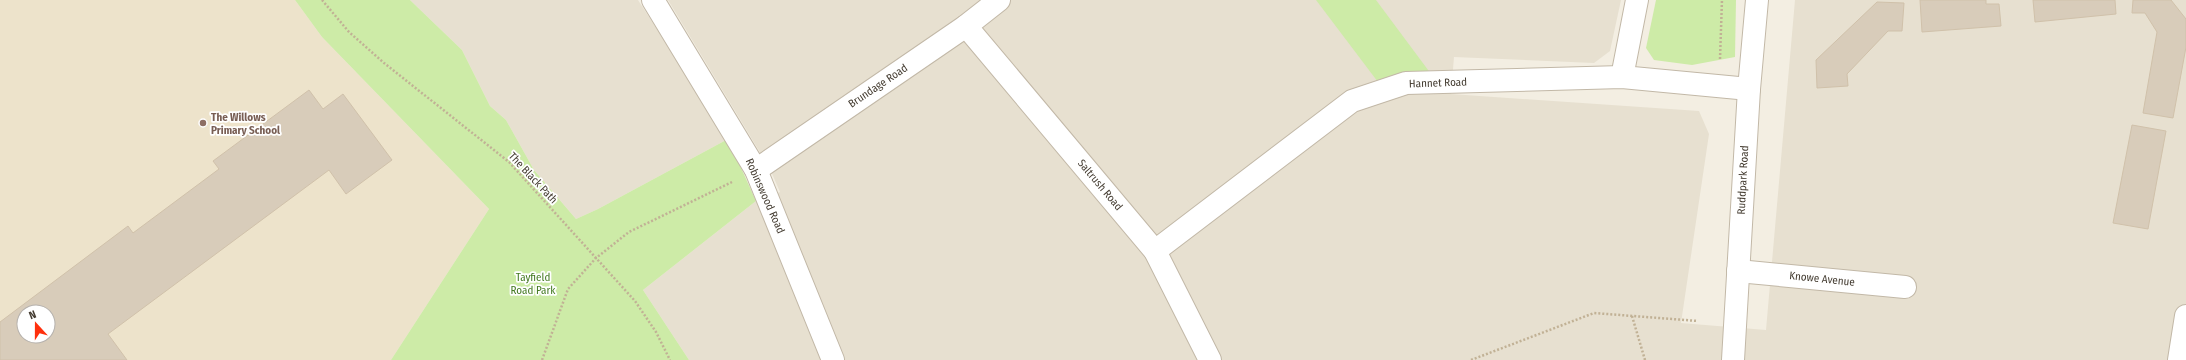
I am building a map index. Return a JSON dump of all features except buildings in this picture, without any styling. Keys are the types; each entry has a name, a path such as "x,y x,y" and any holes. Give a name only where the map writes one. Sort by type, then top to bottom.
{"street":[{"name":"Robinswood Road","path":"653,0 756,170 833,360"},
{"name":"Brundage Road","path":"756,170 966,26 998,0"},
{"path":"1622,77 1637,0"},
{"name":"Ruddpark Road","path":"1733,360 1749,88 1757,0"},
{"name":"Saltrush Road","path":"966,26 1155,251 1210,360"},
{"name":"Hannet Road","path":"1155,251 1352,101 1406,83 1622,77 1749,88"},
{"name":"Knowe Avenue","path":"1738,272 1905,287"},
{"path":"2179,360 2186,316"}],"path":[{"name":"The Black Path","path":"322,0 349,32 366,48 509,162 635,301 656,332 670,360"},
{"path":"1720,63 1722,0"},
{"path":"542,360 568,289 596,258 629,232 756,170"},
{"path":"1471,360 1594,313 1698,321"},
{"path":"1632,316 1645,360"}],"shaded area":[{"name":"The Willows Primary School","path":"0,0 295,0 322,37 489,209 391,360 0,360"},
{"path":"410,0 638,0 728,139 598,209 576,219 534,170 506,120 490,106 462,50"},
{"path":"668,0 1621,0 1610,51 1594,63 1454,57 1451,94 1699,111 1709,134 1681,323 1766,330 1795,0 2186,0 2186,360 689,360 643,290 756,201 780,192 770,169"}],"green space":[{"name":"Tayfield Road Park","path":"295,0 410,0 462,50 490,106 506,120 534,170 576,219 598,209 728,139 756,201 643,290 689,360 391,360 489,209 322,37"},
{"path":"1316,0 1376,0 1437,82 1384,90"},
{"path":"1656,0 1736,0 1735,57 1692,65 1654,60 1646,48"}],"place":[{"name":"The Willows Primary School","path":"203,123"}]}
